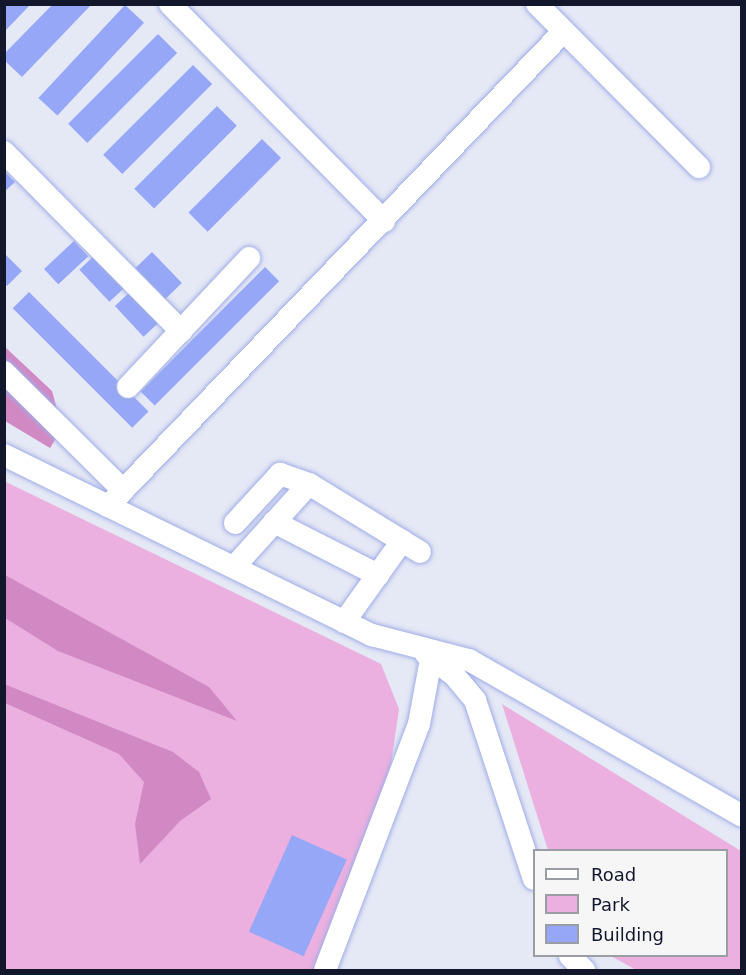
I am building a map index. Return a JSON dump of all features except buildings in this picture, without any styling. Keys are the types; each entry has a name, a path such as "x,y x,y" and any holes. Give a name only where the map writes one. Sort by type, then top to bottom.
{"lane":[{"path":"170,4 384,221"},
{"path":"537,4 699,167"},
{"path":"116,498 563,32"},
{"path":"4,152 181,331"},
{"path":"128,387 249,258"},
{"path":"4,372 116,498"},
{"path":"4,455 116,498 234,567 372,635 425,653 469,660 741,816"},
{"path":"235,523 280,474 309,484 411,547 378,575 344,622"},
{"path":"234,567 309,484"},
{"path":"274,522 378,575"},
{"path":"425,653 454,675 475,700 533,876"},
{"path":"325,970 419,724 425,653"},
{"path":"571,957 584,970"}],"green space":[{"path":"4,481 381,664 399,709 387,791 315,970 5,970"},
{"path":"502,704 741,851 741,970 636,970 613,957 728,957 728,849 548,849"}],"shaded area":[{"path":"4,346 52,391 60,420 58,435 50,448 5,421"},
{"path":"5,575 209,687 237,721 58,651 5,618"},
{"path":"4,684 173,752 199,772 211,799 180,821 140,864 135,824 144,782 119,754 5,703"}]}
